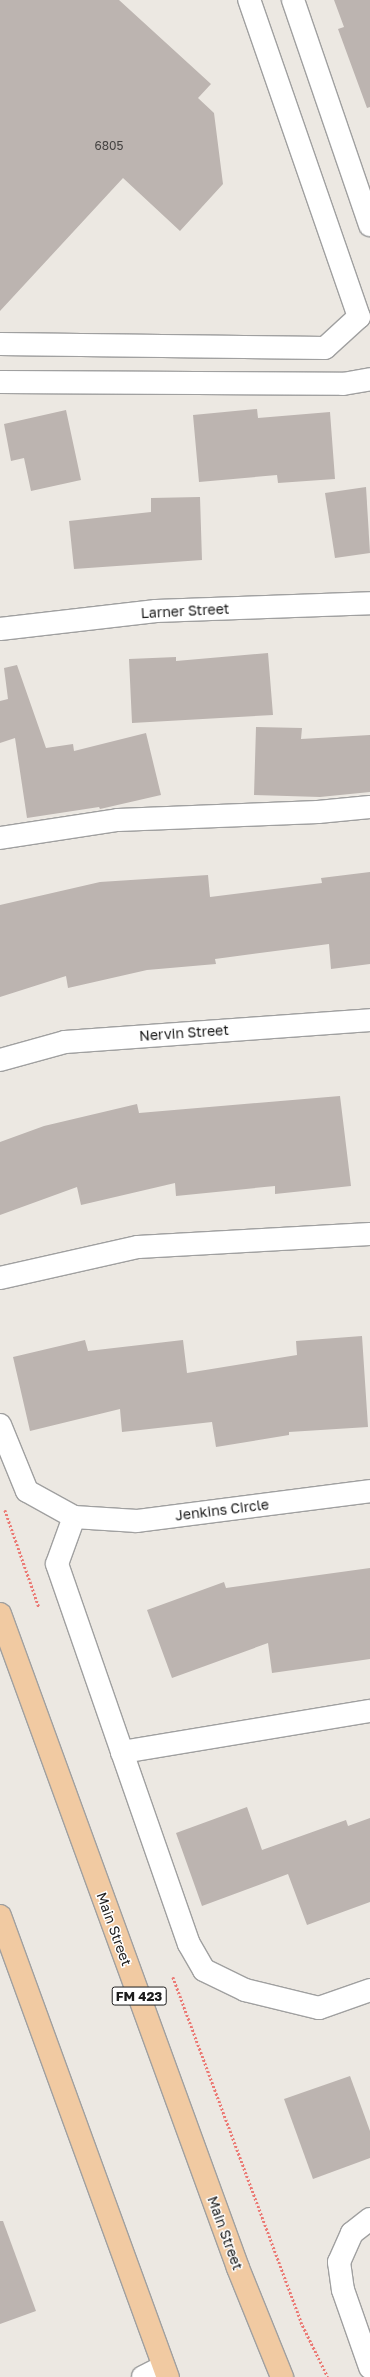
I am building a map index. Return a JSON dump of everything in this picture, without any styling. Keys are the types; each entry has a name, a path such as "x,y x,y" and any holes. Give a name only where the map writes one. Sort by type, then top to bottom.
{"main road":[{"name":"Main Street","path":"0,1614 235,2260 282,2377"},
{"path":"0,1916 166,2372"}],"street":[{"path":"0,344 326,348 359,317 249,0"},
{"path":"293,0 370,225"},
{"path":"0,382 343,384 370,379"},
{"name":"Larner Street","path":"0,629 156,611 370,603"},
{"path":"0,838 118,820 318,812 370,807"},
{"name":"Nervin Street","path":"0,1060 65,1042 370,1020"},
{"path":"0,1278 138,1247 370,1234"},
{"path":"0,1425 27,1491 74,1517 56,1564 190,1944 204,1970 245,1990 319,2008 370,1990"},
{"name":"Jenkins Circle","path":"74,1517 137,1521 370,1491"},
{"path":"122,1752 183,1744 370,1711"},
{"path":"370,2219 352,2233 339,2262 343,2290 370,2367"},
{"path":"143,2377 166,2372"}],"building":[{"path":"0,0 119,0 211,84 198,98 214,113 223,184 180,231 123,178 0,311"},
{"path":"334,0 370,0 370,107 367,108 338,29 344,27"},
{"path":"257,409 258,418 330,412 335,479 278,483 277,475 199,482 193,415"},
{"path":"66,410 81,480 31,491 24,458 11,461 4,424"},
{"path":"366,487 370,553 335,558 325,493"},
{"path":"200,497 202,560 74,569 69,521 151,512 151,498"},
{"path":"268,653 273,715 132,723 129,659 176,657 176,661"},
{"path":"17,665 46,748 73,744 74,751 146,733 161,795 100,809 99,807 27,818 15,738 0,743 0,701 8,699 4,668"},
{"path":"256,727 302,728 301,739 370,735 370,792 320,797 254,795"},
{"path":"370,872 370,964 331,969 329,944 215,959 216,964 147,970 68,988 66,976 0,997 0,905 100,882 208,875 210,897 322,883 321,878"},
{"path":"340,1096 351,1186 275,1194 275,1186 176,1196 175,1183 81,1205 77,1187 0,1215 0,1142 44,1126 137,1104 139,1113"},
{"path":"362,1336 368,1427 289,1432 289,1435 216,1447 212,1422 122,1432 120,1409 30,1431 13,1357 85,1340 88,1351 183,1340 187,1373 297,1355 296,1341"},
{"path":"370,1568 370,1659 272,1673 268,1643 172,1678 147,1610 224,1582 226,1588"},
{"path":"247,1807 262,1850 346,1820 348,1826 370,1818 370,1902 307,1925 288,1874 202,1906 176,1833"},
{"path":"350,2076 370,2131 370,2158 313,2179 284,2099"},
{"path":"0,2221 3,2221 36,2311 0,2324"}]}
